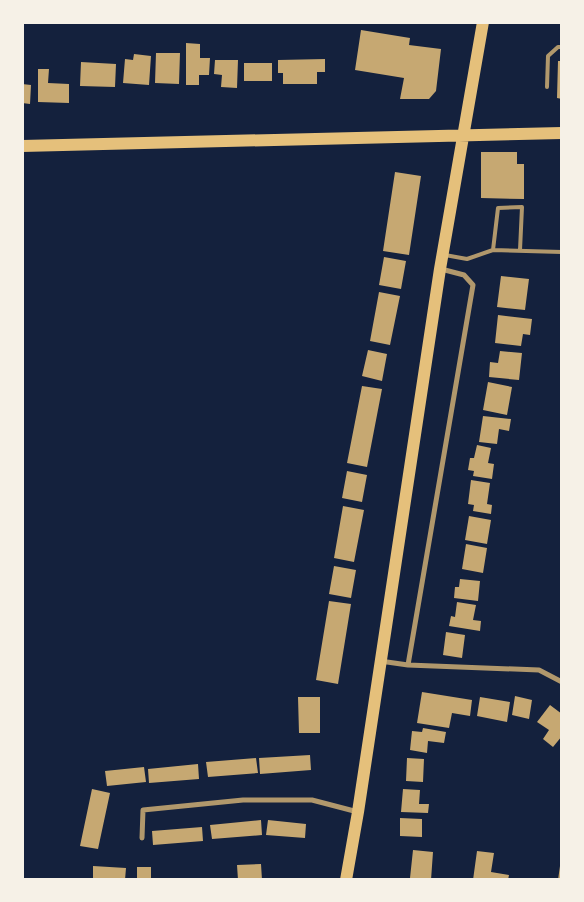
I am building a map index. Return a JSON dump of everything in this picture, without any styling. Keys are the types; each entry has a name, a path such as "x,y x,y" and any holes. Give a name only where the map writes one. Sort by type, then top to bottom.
{"highway":[{"path":"346,880 358,812 440,268 465,135 483,22"},
{"path":"22,146 562,133"}],"street":[{"path":"408,665 473,285 464,276 440,268"},
{"path":"380,661 408,665 539,670 562,682"},
{"path":"142,838 143,810 243,800 312,800 358,812"}],"lane":[{"path":"547,87 548,56 558,47 562,47"},
{"path":"493,250 498,208 522,207 520,250"},
{"path":"443,254 466,259 493,250 562,252"}],"building":[{"path":"361,30 410,38 409,45 441,49 436,91 429,99 400,99 404,78 355,70"},
{"path":"186,43 200,44 200,58 210,58 209,75 199,75 199,85 186,85"},
{"path":"156,53 180,53 179,84 155,83"},
{"path":"134,54 151,56 149,85 123,83 125,59 133,60"},
{"path":"325,59 325,72 317,72 317,84 283,84 283,73 278,73 278,60"},
{"path":"215,60 238,60 237,88 221,87 222,75 214,74"},
{"path":"558,61 562,61 562,99 557,98"},
{"path":"81,62 116,64 115,87 80,86"},
{"path":"244,63 272,63 272,81 244,81"},
{"path":"38,69 49,69 48,83 69,84 69,103 38,102"},
{"path":"22,84 31,85 30,104 22,103"},
{"path":"481,152 517,152 517,164 524,164 524,199 481,198"},
{"path":"395,172 421,176 409,255 383,251"},
{"path":"384,257 406,261 401,289 379,285"},
{"path":"501,276 529,279 525,310 497,307"},
{"path":"379,292 400,296 390,345 370,341"},
{"path":"498,315 532,319 530,335 523,334 521,346 495,343"},
{"path":"368,350 387,354 382,381 362,376"},
{"path":"500,351 522,353 519,380 489,377 490,362 498,363"},
{"path":"488,382 512,387 507,415 483,410"},
{"path":"362,386 382,389 367,467 347,463"},
{"path":"483,416 511,419 509,431 499,429 497,444 479,442"},
{"path":"477,445 491,448 488,463 494,464 492,479 473,476 474,471 468,470 470,458 474,458"},
{"path":"347,471 367,475 362,502 342,498"},
{"path":"471,480 490,483 487,504 492,505 491,514 473,511 474,505 468,504"},
{"path":"343,506 364,510 354,562 334,558"},
{"path":"469,516 491,520 487,544 465,540"},
{"path":"466,544 487,548 483,573 462,569"},
{"path":"334,566 356,570 351,598 329,594"},
{"path":"460,579 480,581 478,601 454,598 455,587 459,587"},
{"path":"329,601 351,604 338,684 316,680"},
{"path":"457,602 476,605 473,620 481,621 480,631 449,626 451,616 455,617"},
{"path":"446,632 465,635 462,658 443,655"},
{"path":"422,692 472,700 470,716 452,713 449,728 417,723"},
{"path":"515,696 532,700 529,719 512,715"},
{"path":"298,697 320,697 320,733 299,733"},
{"path":"480,697 510,702 507,722 477,716"},
{"path":"550,705 562,714 562,736 553,747 543,739 549,730 537,722"},
{"path":"423,728 446,732 444,743 428,741 427,753 410,750 412,731 422,732"},
{"path":"310,755 311,770 260,774 259,758"},
{"path":"256,758 258,773 208,777 206,762"},
{"path":"407,758 424,759 423,782 406,781"},
{"path":"198,764 199,779 149,783 148,769"},
{"path":"144,767 146,782 107,786 105,771"},
{"path":"92,789 110,793 98,849 80,846"},
{"path":"403,789 420,790 419,804 429,804 428,813 401,812"},
{"path":"400,818 422,819 422,837 400,836"},
{"path":"261,820 262,835 212,839 210,825"},
{"path":"268,820 306,824 305,838 266,835"},
{"path":"202,827 203,841 153,845 152,831"},
{"path":"413,850 433,852 431,880 410,878"},
{"path":"477,851 494,853 491,872 509,875 508,880 473,880"},
{"path":"261,864 262,880 238,880 237,865"},
{"path":"93,866 126,868 125,880 93,880"},
{"path":"560,866 562,880 558,880"},
{"path":"137,867 151,867 151,880 137,880"}]}
